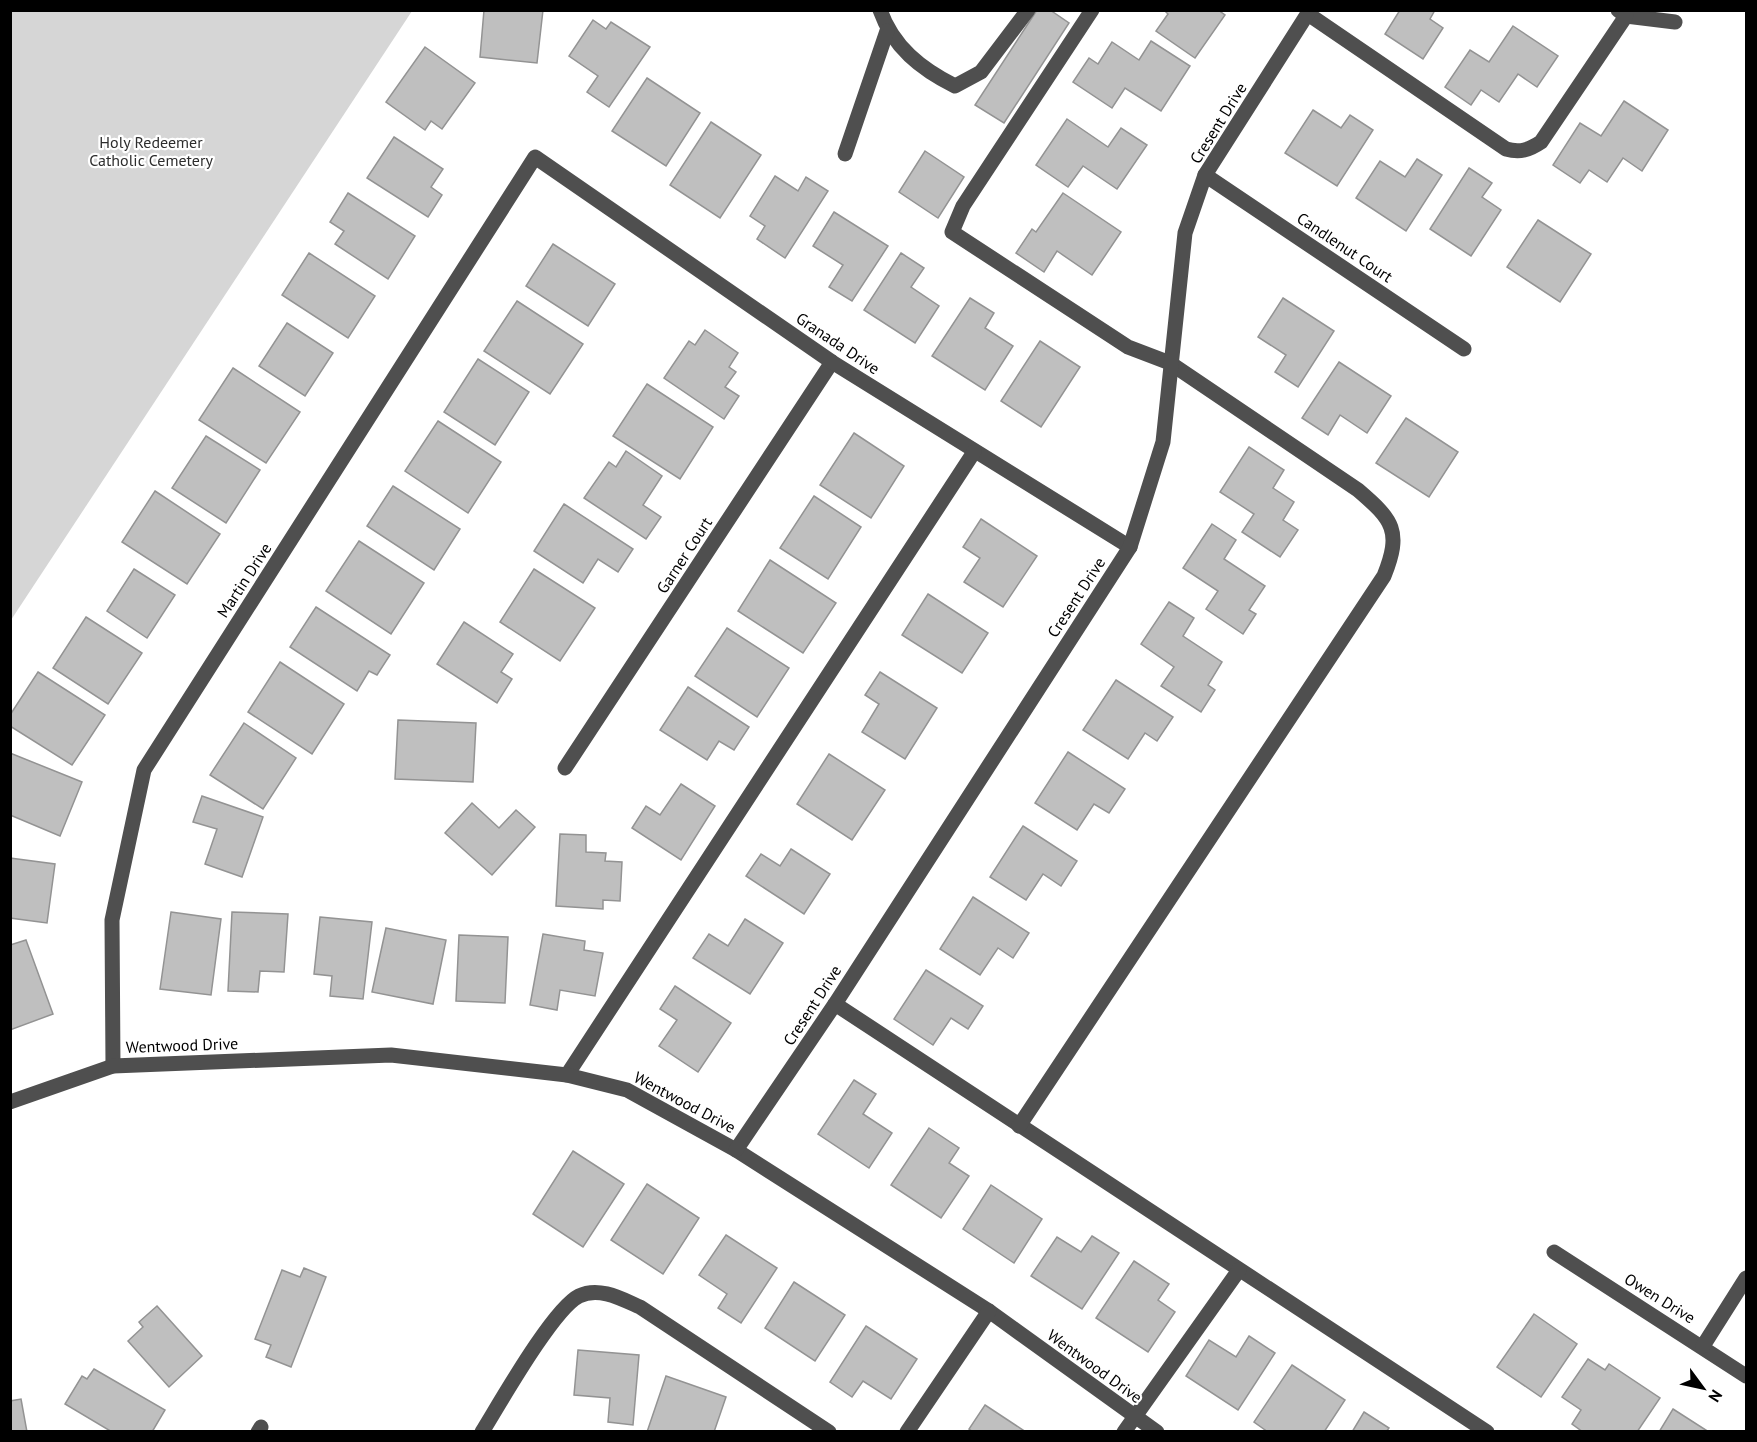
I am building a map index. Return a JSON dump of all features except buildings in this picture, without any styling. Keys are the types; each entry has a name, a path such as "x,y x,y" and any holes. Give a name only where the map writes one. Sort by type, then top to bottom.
{"street":[{"path":"880,10 887,30 910,57 955,86 981,72 1028,10"},
{"path":"1019,1126 1384,576 1392,556 1393,530 1384,512 1358,490 1170,363 1128,347 952,232 963,206 1092,10"},
{"path":"1309,12 1506,149 1516,152 1529,150 1541,142 1622,13 1675,22"},
{"name":"Cresent Drive","path":"736,1150 835,1004 1130,547 1163,442 1185,233 1205,175 1309,12"},
{"path":"845,154 887,30"},
{"name":"Granada Drive","path":"535,157 832,362 1130,547"},
{"name":"Martin Drive","path":"113,1066 112,920 144,770 535,157"},
{"name":"Candlenut Court","path":"1205,175 1464,349"},
{"name":"Garner Court","path":"565,768 832,362"},
{"path":"567,1075 974,452"},
{"path":"835,1004 1487,1431"},
{"name":"Wentwood Drive","path":"10,1102 113,1066 391,1055 567,1075 627,1090 736,1150 989,1311 1134,1417 1157,1431"},
{"name":"Owen Drive","path":"1554,1252 1746,1376"},
{"path":"1124,1431 1239,1270"},
{"path":"1702,1346 1746,1278"},
{"path":"482,1431 557,1316 579,1296 610,1293 640,1307 829,1431"},
{"path":"907,1431 989,1311"}],"green space":[{"name":"Holy Redeemer Catholic Cemetery","path":"10,11 412,11 11,620"}]}
